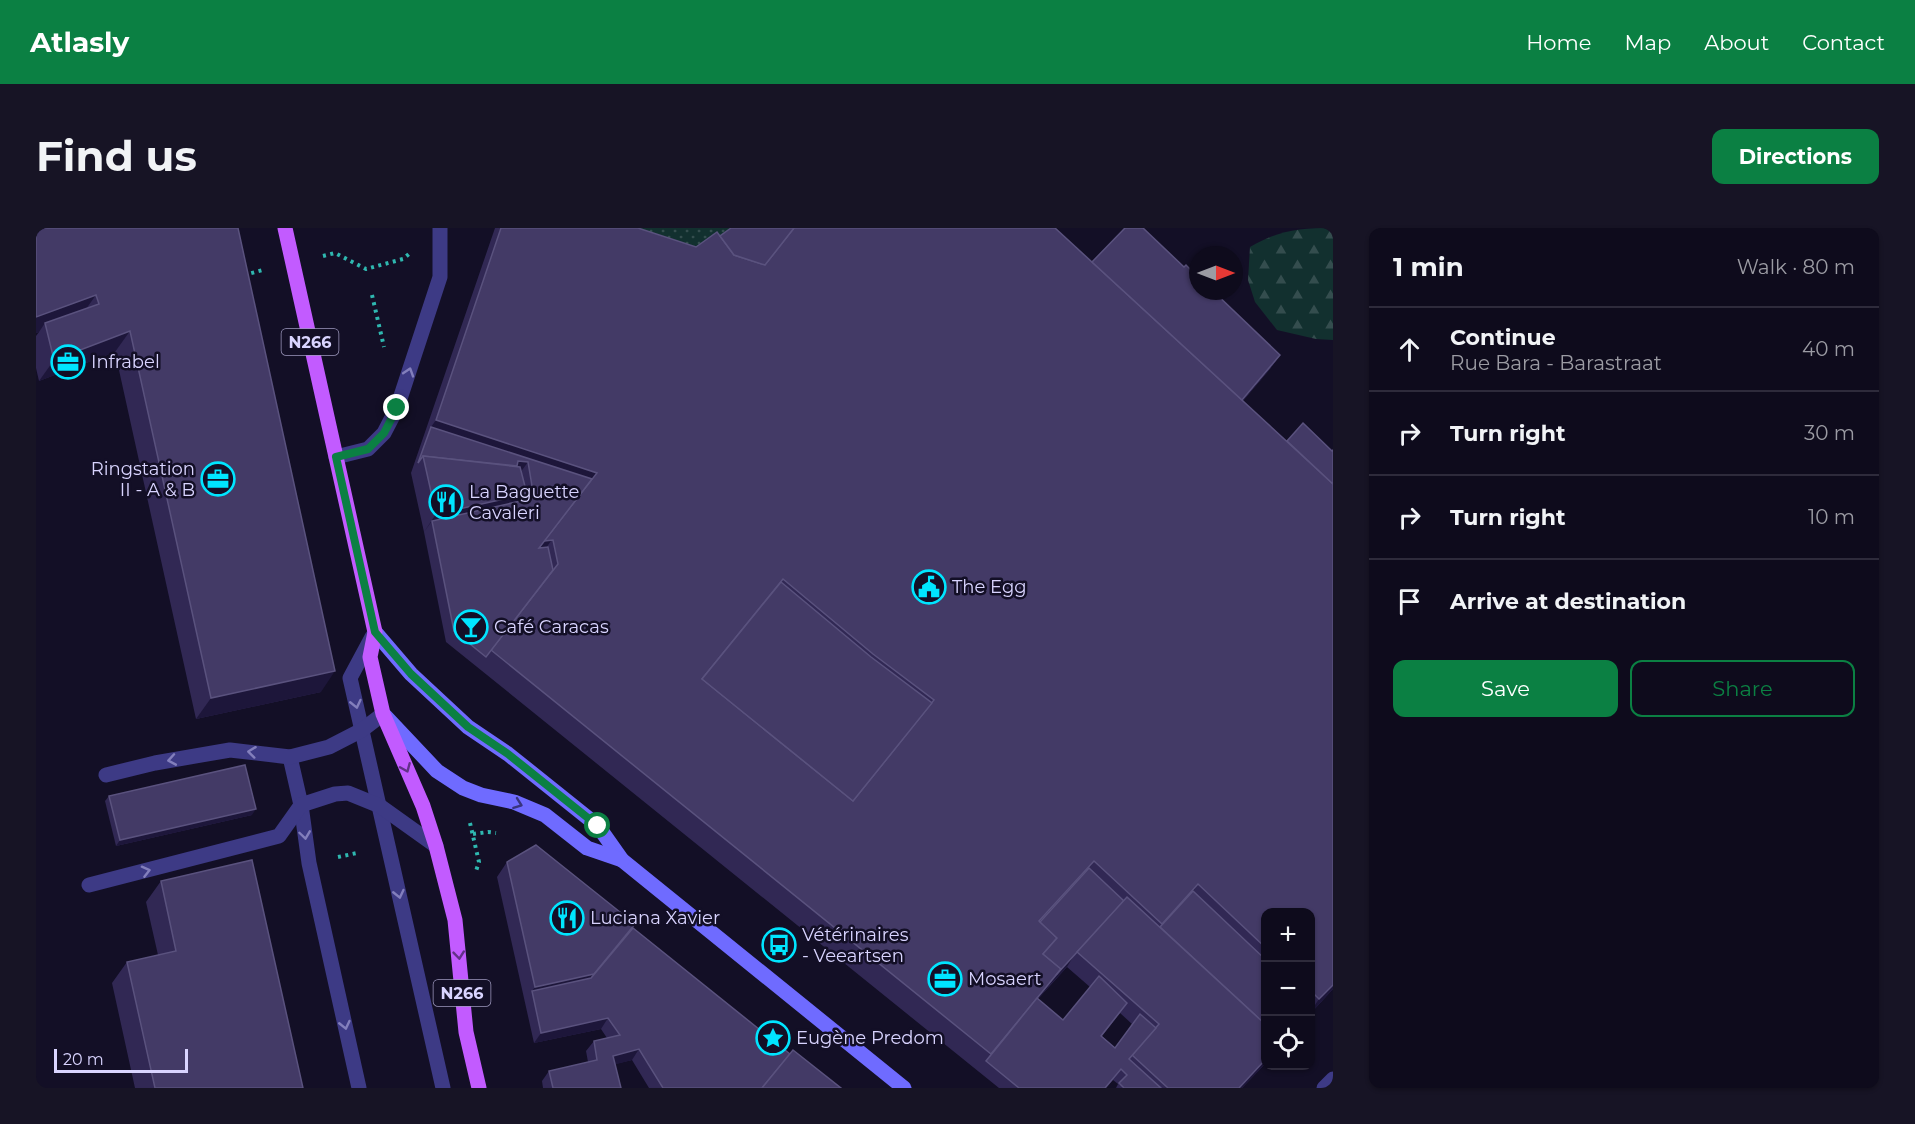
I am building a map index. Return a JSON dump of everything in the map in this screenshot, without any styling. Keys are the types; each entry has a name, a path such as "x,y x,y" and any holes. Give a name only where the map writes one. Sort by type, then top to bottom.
{"main road":[{"name":"N266","path":"285,228 375,632 370,657 383,714 423,806 455,920 466,1032 479,1088"},
{"path":"375,632 411,674 468,727 508,754 598,826 622,860 904,1088"},
{"path":"383,714 437,771 463,788 481,795 514,802 545,815 587,849 622,860"}],"street":[{"path":"336,457 368,449 384,433 397,408 440,277 440,228"},
{"path":"375,632 350,678 443,1088"},
{"path":"106,776 155,763 230,750 290,757 329,747 362,730 383,714"},
{"path":"290,757 301,805 309,863 359,1088"},
{"path":"89,885 279,836 301,805 335,794 348,793 380,806 436,846"},
{"path":"1324,1088 1333,1079"}],"path":[{"path":"366,269 403,258 414,249"},
{"path":"372,295 384,349"},
{"path":"473,834 498,833"}],"green space":[{"path":"572,228 738,228 707,251"},
{"path":"1333,228 1333,340 1316,339 1277,330 1255,302 1248,280 1250,247 1290,231"}],"building":[{"path":"36,228 238,228 335,671 211,698 130,331 54,360 45,323 99,304 96,295 36,317"},
{"path":"501,228 638,228 696,247 717,232 734,255 765,265 794,228 1055,228 1333,484 1333,985 1319,999 1315,995 1315,908 1261,908 1261,943 1198,884 1162,924 1094,861 1039,921 1057,938 1043,954 1061,969 991,1054 491,650 558,564 553,540 544,541 597,473 436,420","holes":["783,579 873,654 934,700 853,801 702,679"]},
{"path":"731,228 794,228 765,265 734,255 720,236"},
{"path":"1125,228 1143,228 1184,267 1186,265 1189,268 1189,300 1222,300 1280,355 1242,400 1092,262"},
{"path":"1303,423 1333,450 1333,484 1287,441"},
{"path":"431,427 592,479 539,548 548,547 553,570 486,657 454,631 432,521 534,498 528,462 518,461 517,466 423,456 418,463"},
{"path":"423,456 520,467 527,494 436,514"},
{"path":"781,582 871,657 932,703 853,801 702,679"},
{"path":"245,765 256,809 120,840 109,796"},
{"path":"536,845 635,924 594,974 535,987 507,862"},
{"path":"252,860 303,1088 155,1088 127,962 176,951 161,881"},
{"path":"1089,868 1124,901 1056,975 1061,969 1043,954 1057,938 1040,922"},
{"path":"1193,891 1261,955 1261,1020 1160,927"},
{"path":"1127,897 1261,1020 1261,1064 1239,1088 1168,1088 1132,1055 1159,1024 1077,952"},
{"path":"633,928 790,1054 762,1088 663,1088 639,1049 613,1056 621,1088 553,1088 549,1071 597,1060 594,1041 620,1035 608,1018 541,1033 532,991 591,978"},
{"path":"1099,976 1127,1003 1101,1036 1115,1048 1140,1014 1156,1028 1129,1059 1161,1088 1124,1088 1119,1083 1127,1075 1121,1069 1105,1088 1019,1088 986,1061 1037,998 1063,1020"},
{"path":"793,1050 841,1088 762,1088"}],"place":[{"name":"Infrabel","path":"68,362"},
{"name":"Ringstation II - A & B","path":"218,479"},
{"name":"La Baguette Cavaleri","path":"446,502"},
{"name":"The Egg","path":"929,587"},
{"name":"Café Caracas","path":"471,627"},
{"name":"Luciana Xavier","path":"567,918"},
{"name":"Vétérinaires - Veeartsen","path":"779,945"},
{"name":"Mosaert","path":"945,979"},
{"name":"Eugène Predom","path":"773,1038"}],"route":[{"path":"397,408 384,433 368,449 336,457 375,632 411,674 468,727 508,754 598,826"}]}
